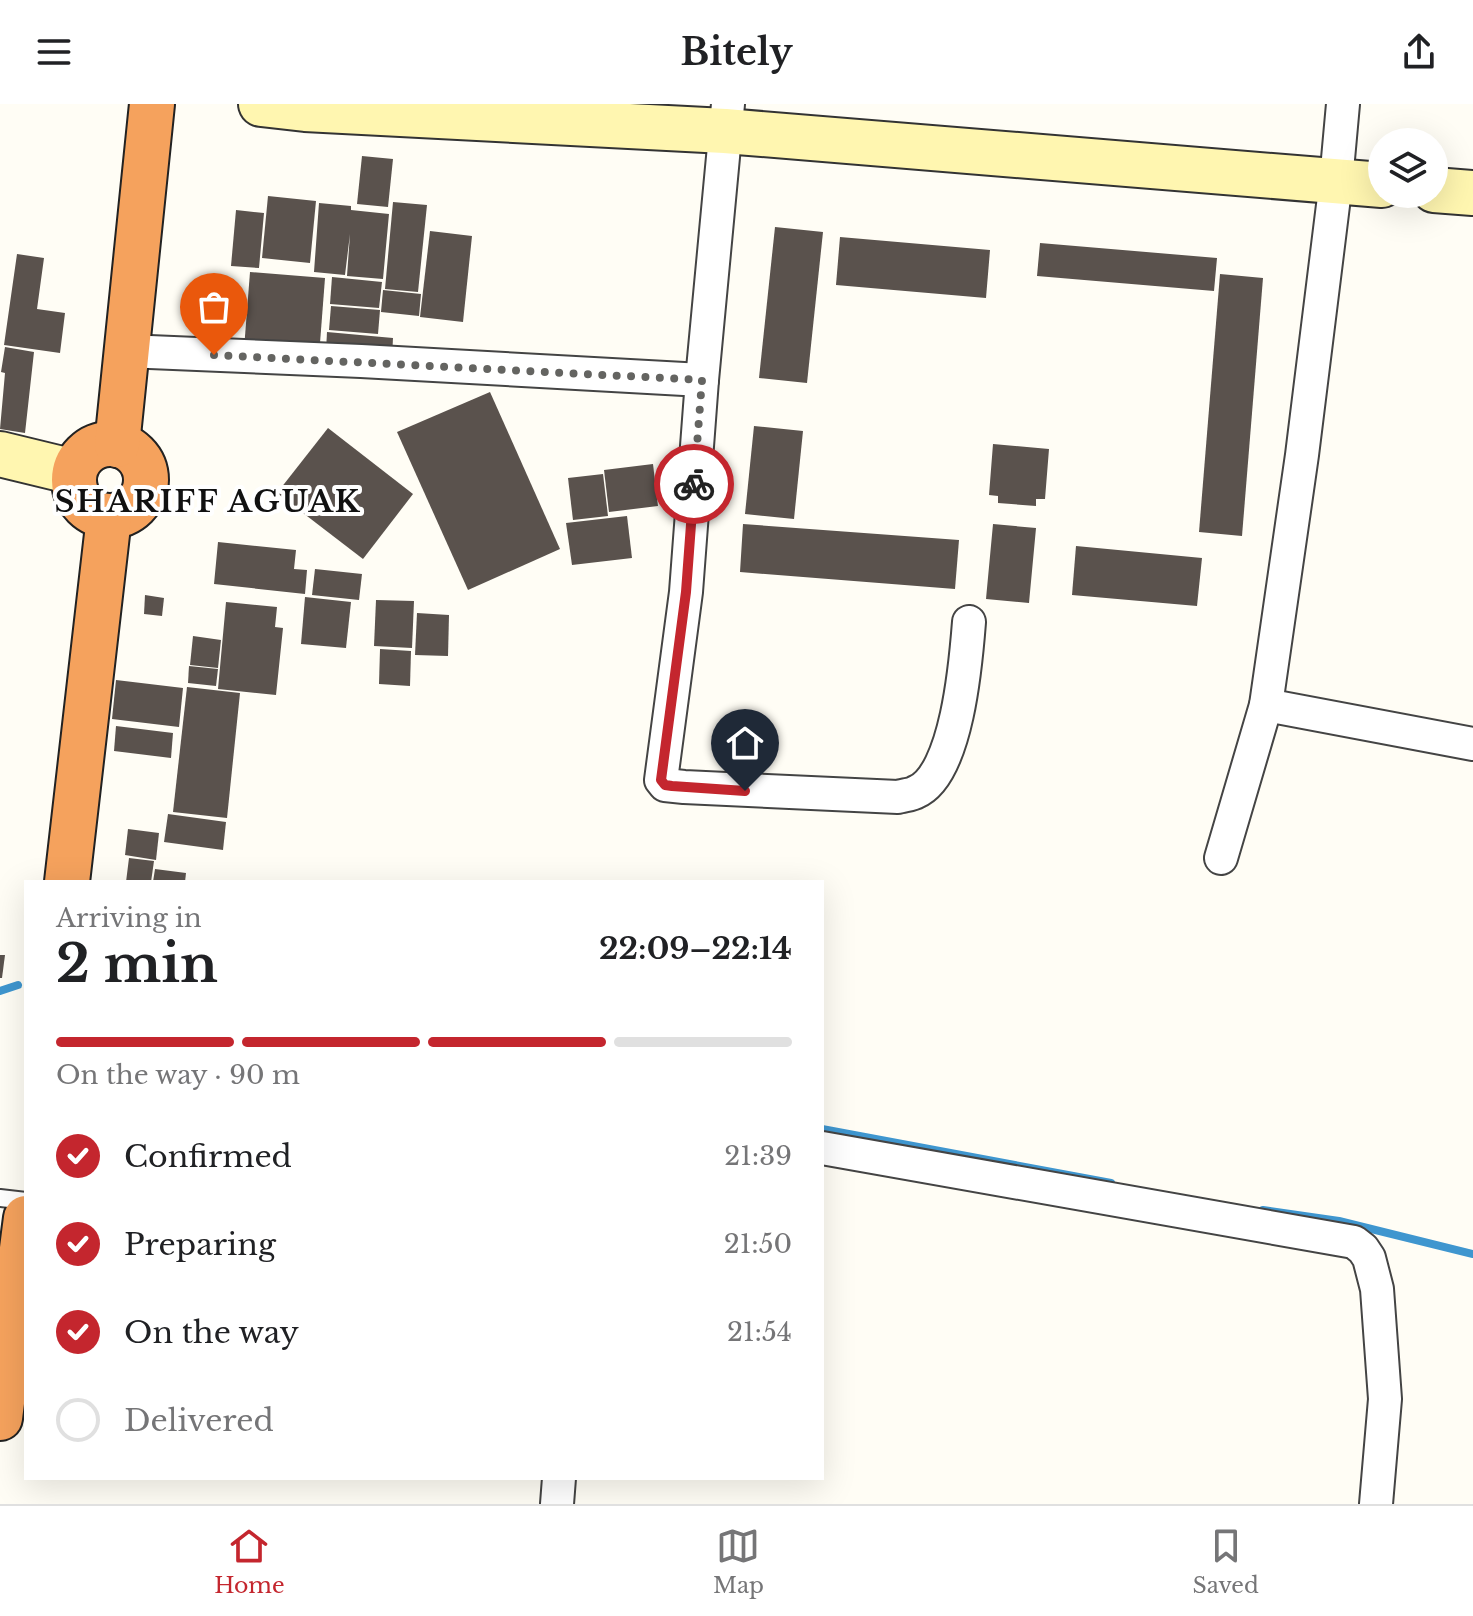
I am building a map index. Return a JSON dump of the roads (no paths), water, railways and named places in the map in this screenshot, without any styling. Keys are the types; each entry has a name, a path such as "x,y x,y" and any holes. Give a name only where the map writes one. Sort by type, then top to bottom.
{"highway":[{"path":"117,445 152,104"},
{"path":"103,445 117,445 129,449 139,459 145,471 146,485 134,508 122,515 109,517 95,513 79,499 74,486 74,472 80,459 90,450 103,445"},
{"path":"67,880 109,517"},
{"path":"0,1418 24,1233"}],"street":[{"path":"261,104 305,109 726,118 1368,184"},
{"path":"1221,858 1266,705 1302,455 1343,104"},
{"path":"726,118 686,592 661,780 665,785 745,791 898,797 919,792 946,755 953,736 969,622"},
{"path":"1448,191 1473,193"},
{"path":"126,351 702,380"},
{"path":"0,454 74,472"},
{"path":"1266,705 1473,744"},
{"path":"824,1148 1354,1242 1369,1258 1377,1289 1385,1399 1376,1504"},
{"path":"557,1504 559,1480"}],"lane":[{"path":"0,1198 24,1201"}],"waterway":[{"path":"0,991 18,985"},
{"path":"824,1129 1111,1183"},
{"path":"1263,1210 1339,1221 1473,1254"}],"district":[{"name":"SHARIFF AGUAK","path":"208,501"}]}
